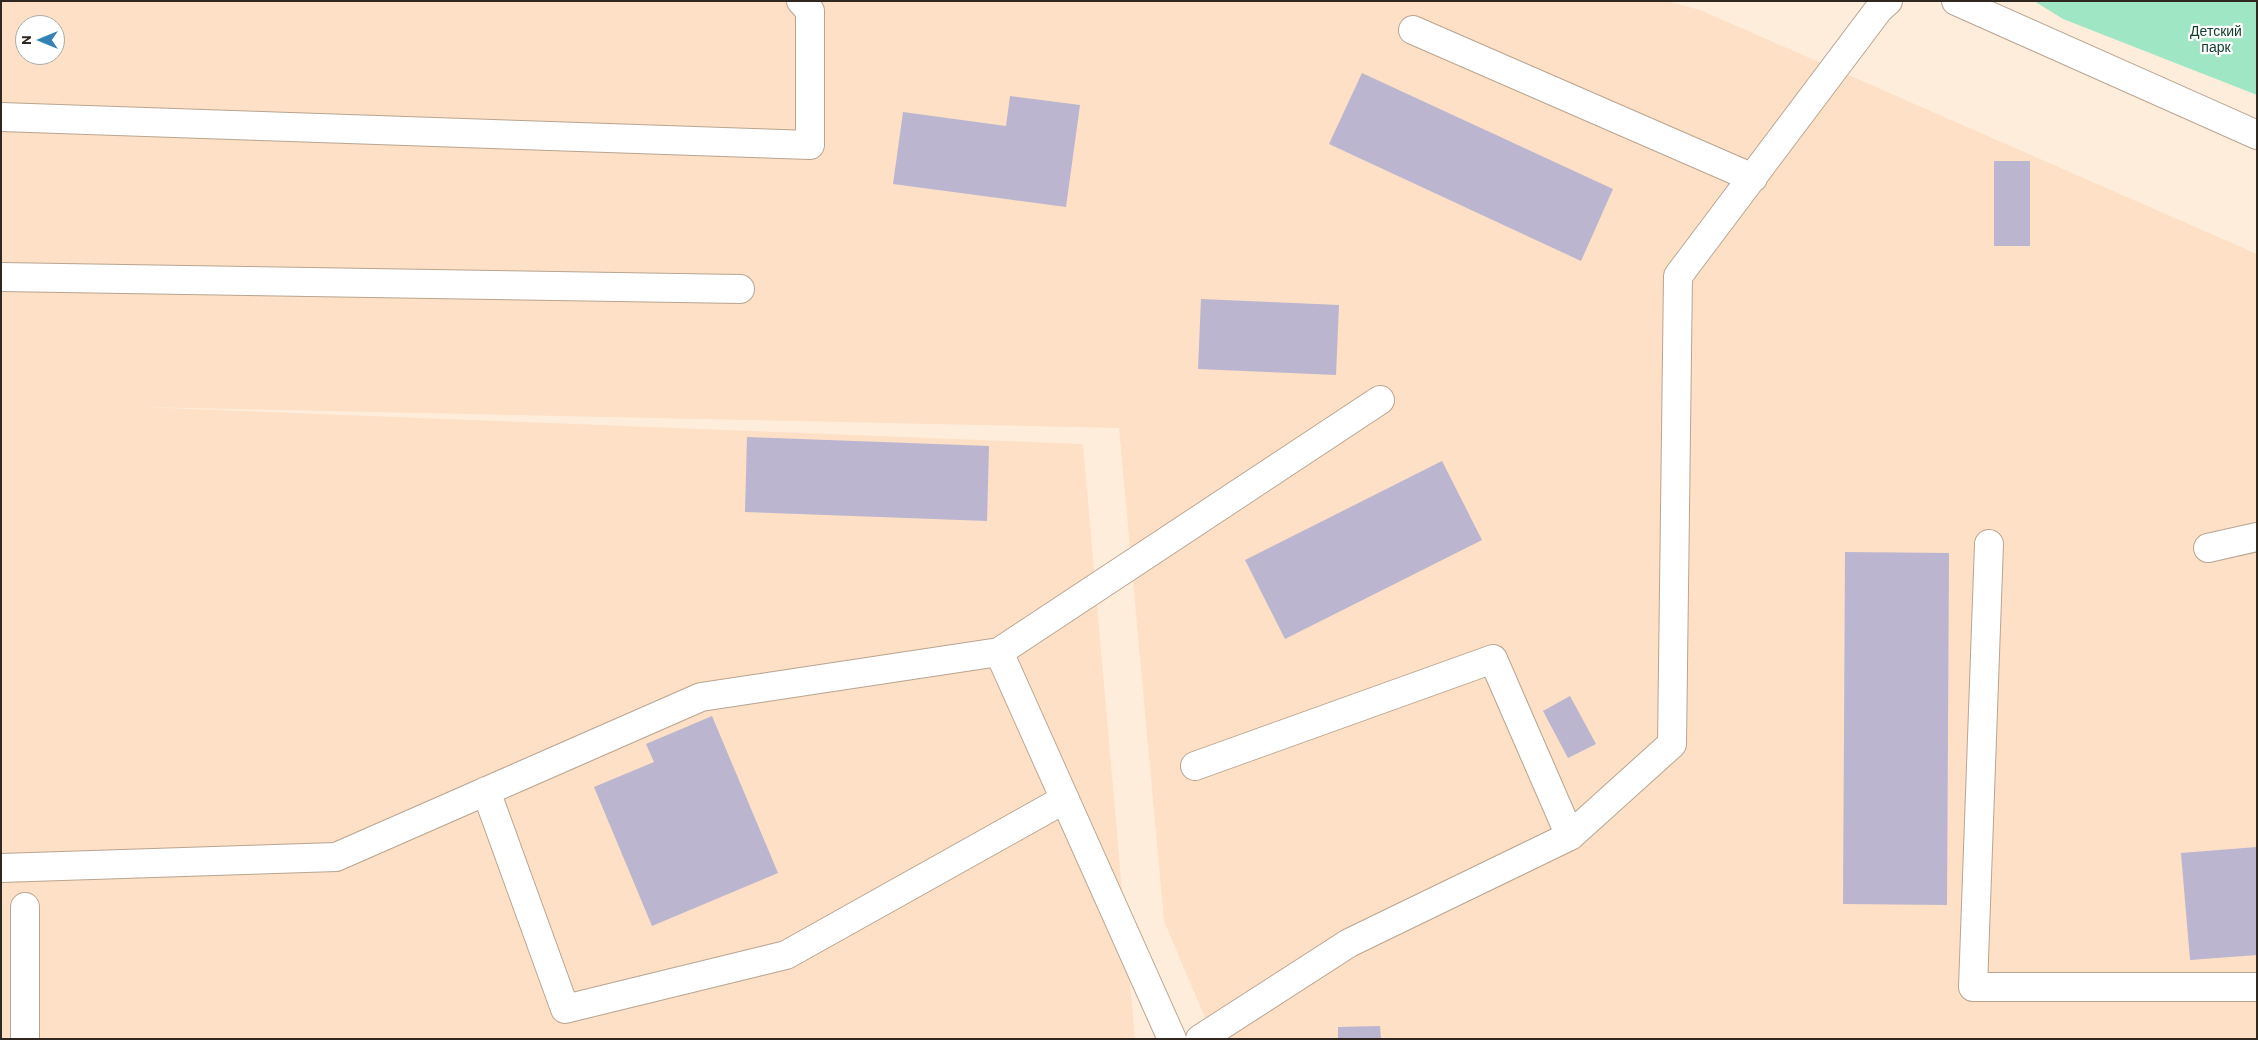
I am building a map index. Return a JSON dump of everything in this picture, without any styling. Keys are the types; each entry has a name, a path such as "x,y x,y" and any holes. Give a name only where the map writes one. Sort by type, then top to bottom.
{"lane":[{"path":"1,117 810,145 810,11 801,1"},
{"path":"1200,1039 1349,942 1570,836 1672,744 1678,276 1879,9 1888,1"},
{"path":"1956,1 2257,135"},
{"path":"1413,30 1752,178"},
{"path":"1,277 740,289"},
{"path":"1,868 336,857 701,697 1000,652 1380,400"},
{"path":"2208,548 2257,536"},
{"path":"1989,544 1973,987 2257,987"},
{"path":"1000,652 1172,1039"},
{"path":"1195,766 1493,659 1570,836"},
{"path":"486,791 566,1009 786,955 1064,799"},
{"path":"25,907 25,1039"}],"shaded area":[{"path":"1,1 1667,1 1700,10 2257,254 2257,1039 1214,1039 1164,921 1119,428 141,407 1083,444 1135,1039 1,1039"}],"green space":[{"name":"Детский парк","path":"2034,1 2257,1 2257,95 2063,19"}],"building":[{"path":"1362,73 1613,189 1581,261 1329,144"},
{"path":"1010,96 1080,105 1066,207 893,184 903,112 1006,126"},
{"path":"1994,161 2030,161 2030,246 1994,246"},
{"path":"1201,299 1339,305 1336,375 1198,369"},
{"path":"747,437 989,446 987,521 745,512"},
{"path":"1442,461 1482,540 1285,639 1245,560"},
{"path":"1845,552 1949,553 1947,905 1843,904"},
{"path":"1570,696 1596,744 1568,758 1543,711"},
{"path":"712,716 778,873 652,926 594,787 654,762 646,744"},
{"path":"2257,847 2257,955 2190,960 2181,853"},
{"path":"1380,1026 1381,1039 1338,1039 1338,1027"}]}
